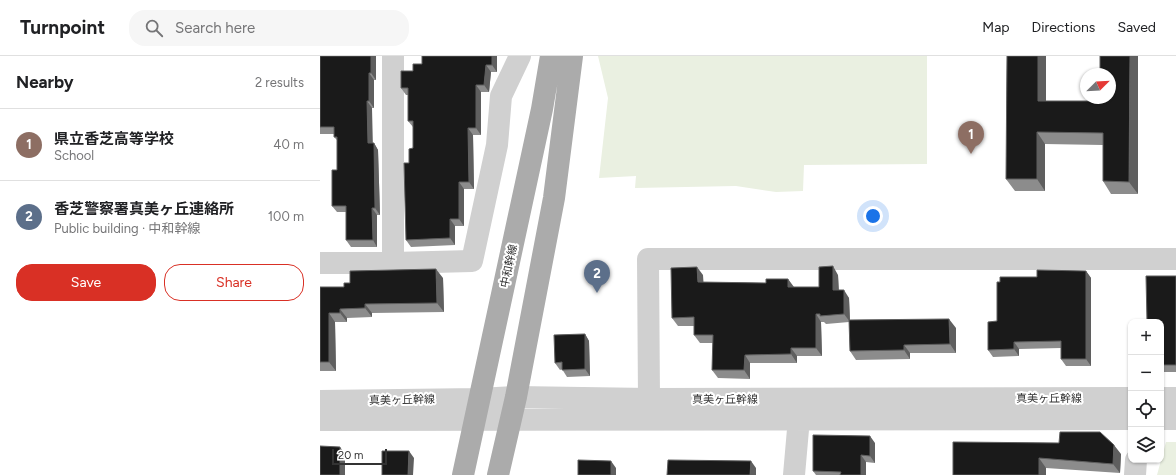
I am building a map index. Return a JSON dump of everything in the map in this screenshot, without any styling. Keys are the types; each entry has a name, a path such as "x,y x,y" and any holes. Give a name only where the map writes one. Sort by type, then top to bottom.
{"main road":[{"name":"中和幹線","path":"463,475 542,110 551,56"},
{"path":"498,475 516,396 554,198 572,56"}],"street":[{"path":"393,56 393,263"},
{"path":"320,263 472,261 497,145 501,96 520,56"},
{"path":"649,399 648,259 1176,259"},
{"name":"真美ヶ丘幹線","path":"320,420 477,409 516,396 649,399 1128,398"},
{"path":"1164,398 1176,398"},
{"name":"真美ヶ丘幹線","path":"320,401 477,409 511,420 799,418 986,420 1128,419"},
{"path":"794,475 799,418"},
{"path":"1164,418 1176,418"},
{"path":"1135,475 1136,463"}],"green space":[{"path":"598,56 927,56 927,164 804,165 803,191 776,192 736,186 635,188 636,176 599,178 608,98"},
{"path":"1166,442 1176,442 1176,475 1157,475 1160,463 1164,463 1164,449"}],"building":[{"path":"320,56 371,56 371,73 369,73 369,101 367,101 368,143 374,143 375,208 372,208 373,240 346,240 346,206 332,206 332,170 337,170 337,137 334,137 334,127 320,127"},
{"path":"422,56 492,56 492,65 486,65 484,85 476,85 476,128 468,128 469,182 459,182 459,219 450,219 450,238 406,240 404,163 409,163 409,149 413,148 413,121 408,121 408,88 401,88 401,71 413,71 413,64 422,64"},
{"path":"1007,56 1038,56 1038,101 1080,101 1080,104 1116,104 1116,68 1100,68 1100,56 1130,56 1129,182 1103,181 1103,133 1037,132 1037,179 1006,179"},
{"path":"833,266 833,290 844,290 844,314 820,316 820,314 816,314 816,348 791,348 791,354 745,355 744,370 712,370 713,335 694,335 694,317 672,318 671,268 697,267 698,282 766,283 766,279 788,279 788,287 819,287 819,267"},
{"path":"436,269 437,303 365,304 365,308 340,309 340,313 329,313 329,362 320,362 320,287 344,287 344,283 350,283 350,271"},
{"path":"1037,270 1086,271 1086,359 1061,359 1061,341 1014,342 1014,349 988,350 988,322 997,321 997,282 1000,282 1000,277 1037,277"},
{"path":"1146,276 1176,276 1176,365 1164,365 1164,319 1147,319"},
{"path":"949,319 950,344 904,345 904,350 850,351 849,320"},
{"path":"585,334 585,369 562,370 562,362 555,363 554,335"},
{"path":"1060,432 1100,432 1114,445 1113,464 1039,458 1039,475 953,475 953,442 1059,443"},
{"path":"813,435 870,436 870,456 861,455 861,475 840,475 841,472 813,471"},
{"path":"320,446 340,447 340,475 320,475"},
{"path":"382,451 409,451 408,475 382,475"},
{"path":"578,460 611,461 611,475 578,475"},
{"path":"668,460 751,461 750,475 667,475"}],"place":[{"name":"県立香芝高等学校","path":"971,154"},
{"name":"香芝警察署真美ヶ丘連絡所","path":"597,293"}]}
